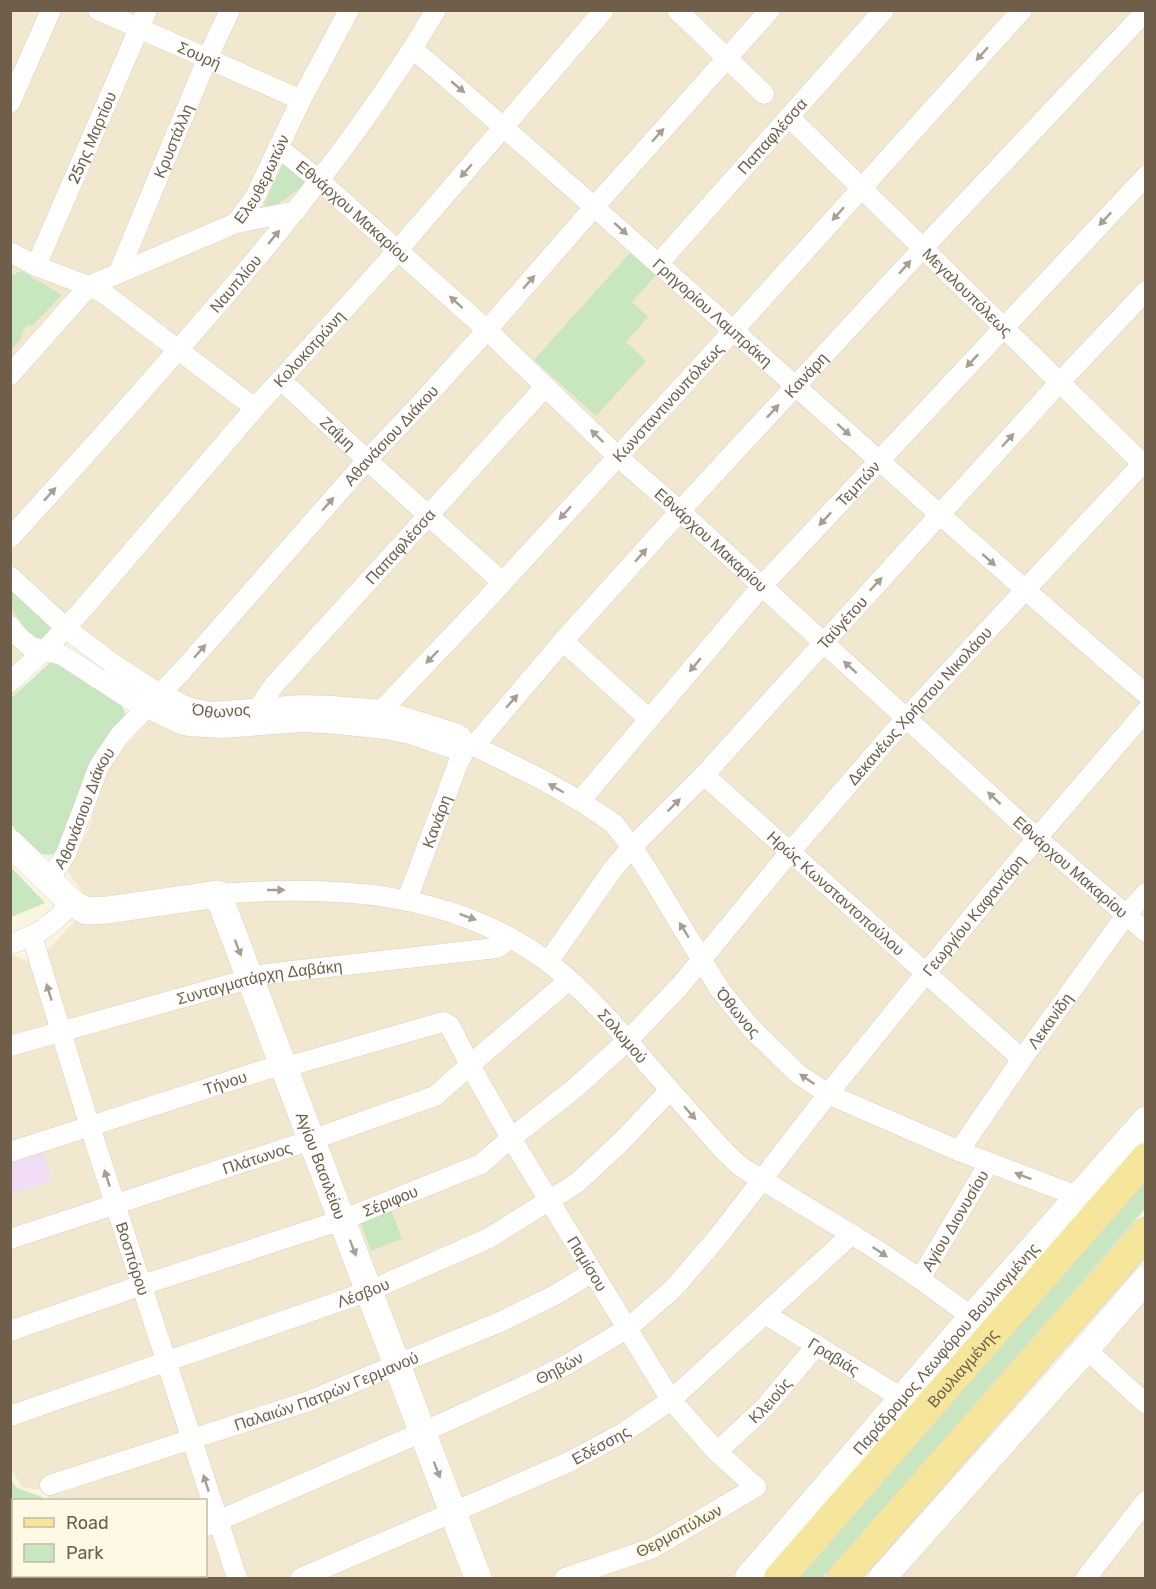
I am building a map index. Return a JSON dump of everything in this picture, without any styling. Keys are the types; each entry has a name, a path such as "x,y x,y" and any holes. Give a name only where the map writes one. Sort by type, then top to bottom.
{"main road":[{"name":"Βουλιαγμένης","path":"779,1578 1146,1158"},
{"path":"842,1578 1146,1233"}],"street":[{"path":"10,103 51,10"},
{"name":"Σουρή","path":"98,10 301,100"},
{"name":"25ης Μαρτίου","path":"36,266 147,10"},
{"name":"Κρυστάλλη","path":"118,274 207,59 230,10"},
{"name":"Ελευθερωτών","path":"89,286 236,223 255,197 301,100 349,10"},
{"name":"Ναυπλίου","path":"10,538 179,350 296,211 413,50 436,10"},
{"name":"Κολοκοτρώνη","path":"10,682 66,628 255,408 398,250 604,10"},
{"path":"677,10 764,94"},
{"name":"Αθανάσιου Διάκου","path":"48,881 66,854 99,766 120,735 182,671 367,460 487,330 770,10"},
{"name":"Παπαφλέσσα","path":"659,263 884,10"},
{"name":"Κωνσταντινουπόλεως","path":"382,710 479,608 1022,10"},
{"name":"Κανάρη","path":"407,900 459,761 471,745 680,511 922,248 1146,11"},
{"name":"Γρηγορίου Λαμπράκη","path":"413,50 595,206 1024,591 1146,694"},
{"name":"Μεγαλουπόλεως","path":"789,117 1144,464"},
{"name":"Εθνάρχου Μακαρίου","path":"278,147 320,181 487,330 617,456 1037,838 1146,932"},
{"name":"Τεμπών","path":"580,801 762,586 1146,177"},
{"path":"236,223 296,211"},
{"path":"10,252 36,266 89,286 106,295 255,408"},
{"path":"10,375 89,286"},
{"name":"Ταϋγέτου","path":"548,962 613,869 632,847 704,775 1059,383 1146,291"},
{"name":"Ζαΐμη","path":"281,380 502,582"},
{"name":"Παπαφλέσσα","path":"259,707 274,685 545,387"},
{"name":"Δεκανέως Χρήστου Νικολάου","path":"702,959 790,852 906,718 1144,464"},
{"name":"Όθωνος","path":"10,576 66,628 113,664 180,704 211,712 259,707 317,705 382,710 456,733 471,745 580,801 614,825 632,847 720,990 751,1028 798,1074 828,1094 959,1151 1077,1196"},
{"name":"Όθωνος","path":"10,626 31,647 62,655 146,708 189,726 221,728 303,722 338,724 402,732 451,748 458,749 471,745"},
{"path":"563,641 649,719"},
{"name":"Γεωργίου Καφαντάρη","path":"828,1094 1037,838 1146,711"},
{"name":"Ηρώς Κωνσταντοπούλου","path":"704,775 1022,1059"},
{"path":"10,843 72,903 86,911 218,894"},
{"name":"Σολωμού","path":"218,894 257,891 362,892 448,910 508,936 548,962 599,1008 724,1151 741,1167 852,1234 972,1317"},
{"name":"Λεκανίδη","path":"959,1151 1126,915 1146,893"},
{"name":"Αγίου Βασιλείου","path":"218,894 478,1578"},
{"path":"10,944 32,936 53,922 72,903"},
{"name":"Βοσπόρου","path":"32,936 90,1127 191,1438 206,1499"},
{"name":"Συνταγματάρχη Δαβάκη","path":"10,1046 266,974 496,948 503,944 508,936"},
{"name":"Σέριφου","path":"10,1331 342,1220 481,1164 574,1089 628,1041 702,959"},
{"name":"Πλάτωνος","path":"10,1239 312,1140 435,1096 569,980"},
{"name":"Τήνου","path":"10,1152 267,1069 284,1068 443,1022"},
{"name":"Παμίσου","path":"443,1022 450,1026 511,1138 671,1400 717,1452 756,1487"},
{"name":"Λέσβου","path":"10,1416 369,1291 489,1238 577,1184 670,1090"},
{"name":"Θηβών","path":"212,1523 538,1380 628,1328 673,1289 717,1238 828,1094"},
{"name":"Παράδρομος Λεωφόρου Βουλιαγμένης","path":"748,1578 1077,1196 1146,1120"},
{"name":"Αγίου Διονυσίου","path":"920,1279 989,1163"},
{"name":"Εδέσσης","path":"301,1578 569,1462 623,1433 671,1400 852,1234"},
{"name":"Παλαιών Πατρών Γερμανού","path":"50,1485 191,1438 295,1407 528,1308 555,1295 592,1272"},
{"path":"882,1578 1146,1279"},
{"name":"Γραβιάς","path":"765,1314 902,1398"},
{"name":"Κλειούς","path":"717,1452 765,1407 817,1346"},
{"path":"1086,1349 1146,1404"},
{"name":"Θερμοπύλων","path":"565,1578 653,1548 716,1513 756,1487"},
{"path":"1086,1578 1146,1501"},
{"name":"Βοσπόρου","path":"207,1503 212,1523 237,1578"}],"shaded area":[{"path":"11,11 1145,11 1146,889 1120,918 1145,939 1145,1104 736,1578 106,1578 207,1577 207,1499 49,1499 42,1490 22,1487 10,1466 11,954 26,961 43,955 77,919 89,902 68,872 89,828 107,767 171,695 64,622 11,673"},
{"path":"11,673 23,685 11,698"},
{"path":"43,1152 52,1181 11,1194 11,1162"},
{"path":"1145,1290 1145,1578 894,1578"}],"green space":[{"path":"287,165 305,177 306,184 274,207 266,208 264,205 282,166"},
{"path":"631,252 656,275 632,302 648,317 626,342 646,361 596,416 534,360"},
{"path":"21,271 62,295 32,326 25,328 20,340 11,350 11,276"},
{"path":"10,588 50,626 52,630 42,639 32,636 11,609"},
{"path":"53,660 121,705 125,718 103,742 76,799 57,853 50,855 31,847 11,824 11,698"},
{"path":"10,866 45,903 11,917 10,917"},
{"path":"1145,1182 1145,1209 822,1578 798,1578"},
{"path":"391,1210 402,1239 371,1251 360,1221"},
{"path":"10,1480 17,1488 43,1499 12,1499 12,1572 10,1569"},
{"path":"17,1577 103,1578 18,1578"}]}
